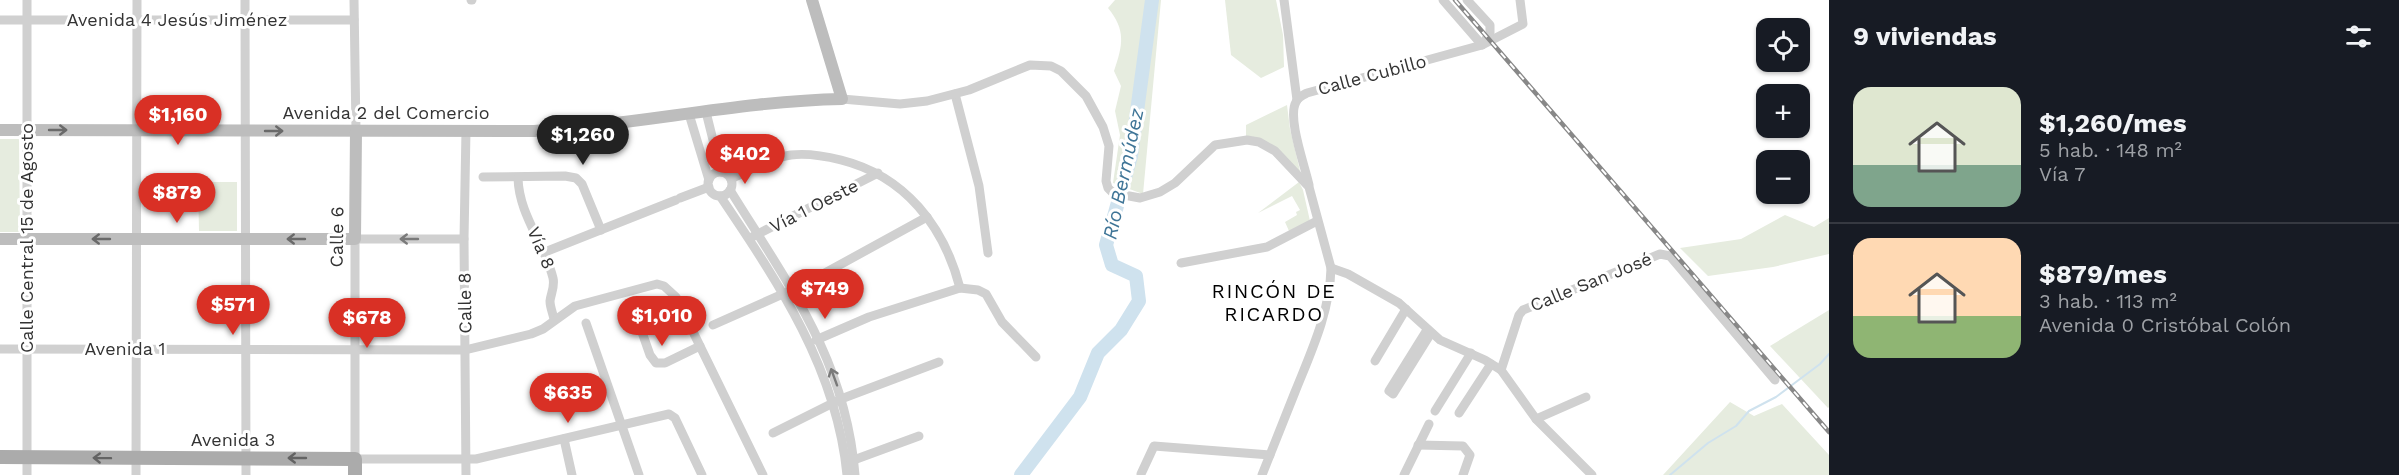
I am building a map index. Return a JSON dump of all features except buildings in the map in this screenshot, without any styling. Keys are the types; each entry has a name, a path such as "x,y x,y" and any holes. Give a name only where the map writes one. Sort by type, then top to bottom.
{"main road":[{"path":"812,0 842,99"},
{"name":"Avenida 2 del Comercio","path":"0,130 570,129 779,103 842,99"},
{"name":"Calle 6","path":"355,239 356,131"},
{"path":"0,239 355,239"},
{"name":"Avenida 3","path":"0,457 355,459"},
{"name":"Calle 6","path":"355,459 355,475"}],"street":[{"name":"Calle Central 15 de Agosto","path":"27,0 27,475"},
{"path":"136,475 137,0"},
{"path":"245,0 246,475"},
{"name":"Calle 6","path":"354,0 356,131"},
{"path":"1284,0 1297,100"},
{"path":"1443,0 1482,45 1490,33 1490,25 1467,0"},
{"name":"Calle Cubillo","path":"1331,268 1296,136 1294,107 1297,100 1307,93 1482,45 1523,24 1520,0"},
{"name":"Avenida 4 Jesús Jiménez","path":"0,20 354,20"},
{"path":"842,99 900,104 955,94 1030,65 1051,66 1061,71 1086,96 1103,127 1109,146 1106,181 1113,193 1140,198 1160,192 1174,183 1215,145 1247,140 1259,142 1275,151 1309,187"},
{"path":"955,94 979,186 988,253"},
{"path":"706,112 721,172 731,179"},
{"path":"689,114 713,193 720,196 754,237"},
{"name":"Calle 8","path":"466,130 464,239 466,475"},
{"path":"731,179 774,159 799,154 828,157 878,172 904,193 927,217 950,255 960,288"},
{"path":"544,252 678,199 709,183 714,174 721,172"},
{"name":"Vía 1 Oeste","path":"754,237 878,172"},
{"path":"483,177 565,176 576,178 582,184 601,230"},
{"name":"Vía 8","path":"518,178 519,201 544,252 554,281 550,303 554,320"},
{"path":"731,179 730,190 754,237 789,291 815,340 838,401 855,475"},
{"path":"720,196 730,190"},
{"path":"713,325 789,291 927,217"},
{"path":"1181,263 1267,247 1317,221"},
{"path":"355,239 464,239"},
{"name":"Calle 6","path":"355,239 355,459"},
{"name":"Calle San José","path":"1501,370 1523,309 1655,255 1666,254 1775,380"},
{"path":"1262,475 1318,335 1329,293 1331,268 1348,274 1406,309 1440,340 1471,353 1501,370 1536,419 1592,475"},
{"name":"Avenida 1","path":"0,349 465,350 531,334 543,329 575,306 648,285 664,286 676,297 700,346"},
{"path":"815,340 870,317 960,288 978,290 986,294 1002,322 1036,357"},
{"path":"1375,361 1406,309"},
{"path":"637,318 650,355 656,363 665,363 700,346 763,475"},
{"path":"586,323 639,475"},
{"path":"1429,332 1393,394 1389,391 1429,332"},
{"path":"1435,411 1471,353"},
{"path":"773,433 838,401 939,362"},
{"path":"1459,413 1491,364"},
{"path":"1536,419 1586,397"},
{"name":"Avenida 3","path":"355,459 476,459 669,414 675,418 702,475"},
{"path":"1404,475 1429,424"},
{"path":"850,461 920,436"},
{"path":"564,439 572,475"},
{"path":"1418,445 1463,446 1470,455 1463,475"},
{"path":"1141,474 1154,446 1270,455"},
{"path":"846,475 850,461"}],"shaded area":[{"path":"1115,0 1161,0 1143,194 1113,183 1120,135 1115,111 1121,86 1114,71 1121,45 1120,31 1118,23 1108,8"},
{"path":"1225,0 1276,0 1283,35 1284,67 1261,78 1231,55"},
{"path":"1287,105 1301,175 1293,165 1246,138 1246,125"},
{"path":"0,139 19,139 20,232 0,232"},
{"path":"198,182 237,182 237,231 199,231"},
{"path":"1299,182 1310,221 1289,231 1285,222 1297,215 1296,212 1300,210 1292,196 1258,213"},
{"path":"1785,215 1814,227 1829,218 1829,254 1773,267 1708,276 1680,248 1741,239"},
{"path":"1829,310 1829,407 1828,408 1770,346"},
{"path":"1730,402 1754,416 1782,404 1829,455 1829,475 1663,475"}],"waterway":[{"name":"Río Bermúdez","path":"1021,475 1080,397 1098,353 1121,330 1139,301 1136,276 1112,265 1106,245 1131,156 1152,0"},
{"path":"1670,475 1708,443 1736,426 1749,411 1776,397 1820,364 1829,354"}],"railway":[{"path":"1455,0 1829,432"}],"district":[{"name":"RINCÓN DE RICARDO","path":"1274,302"}]}
